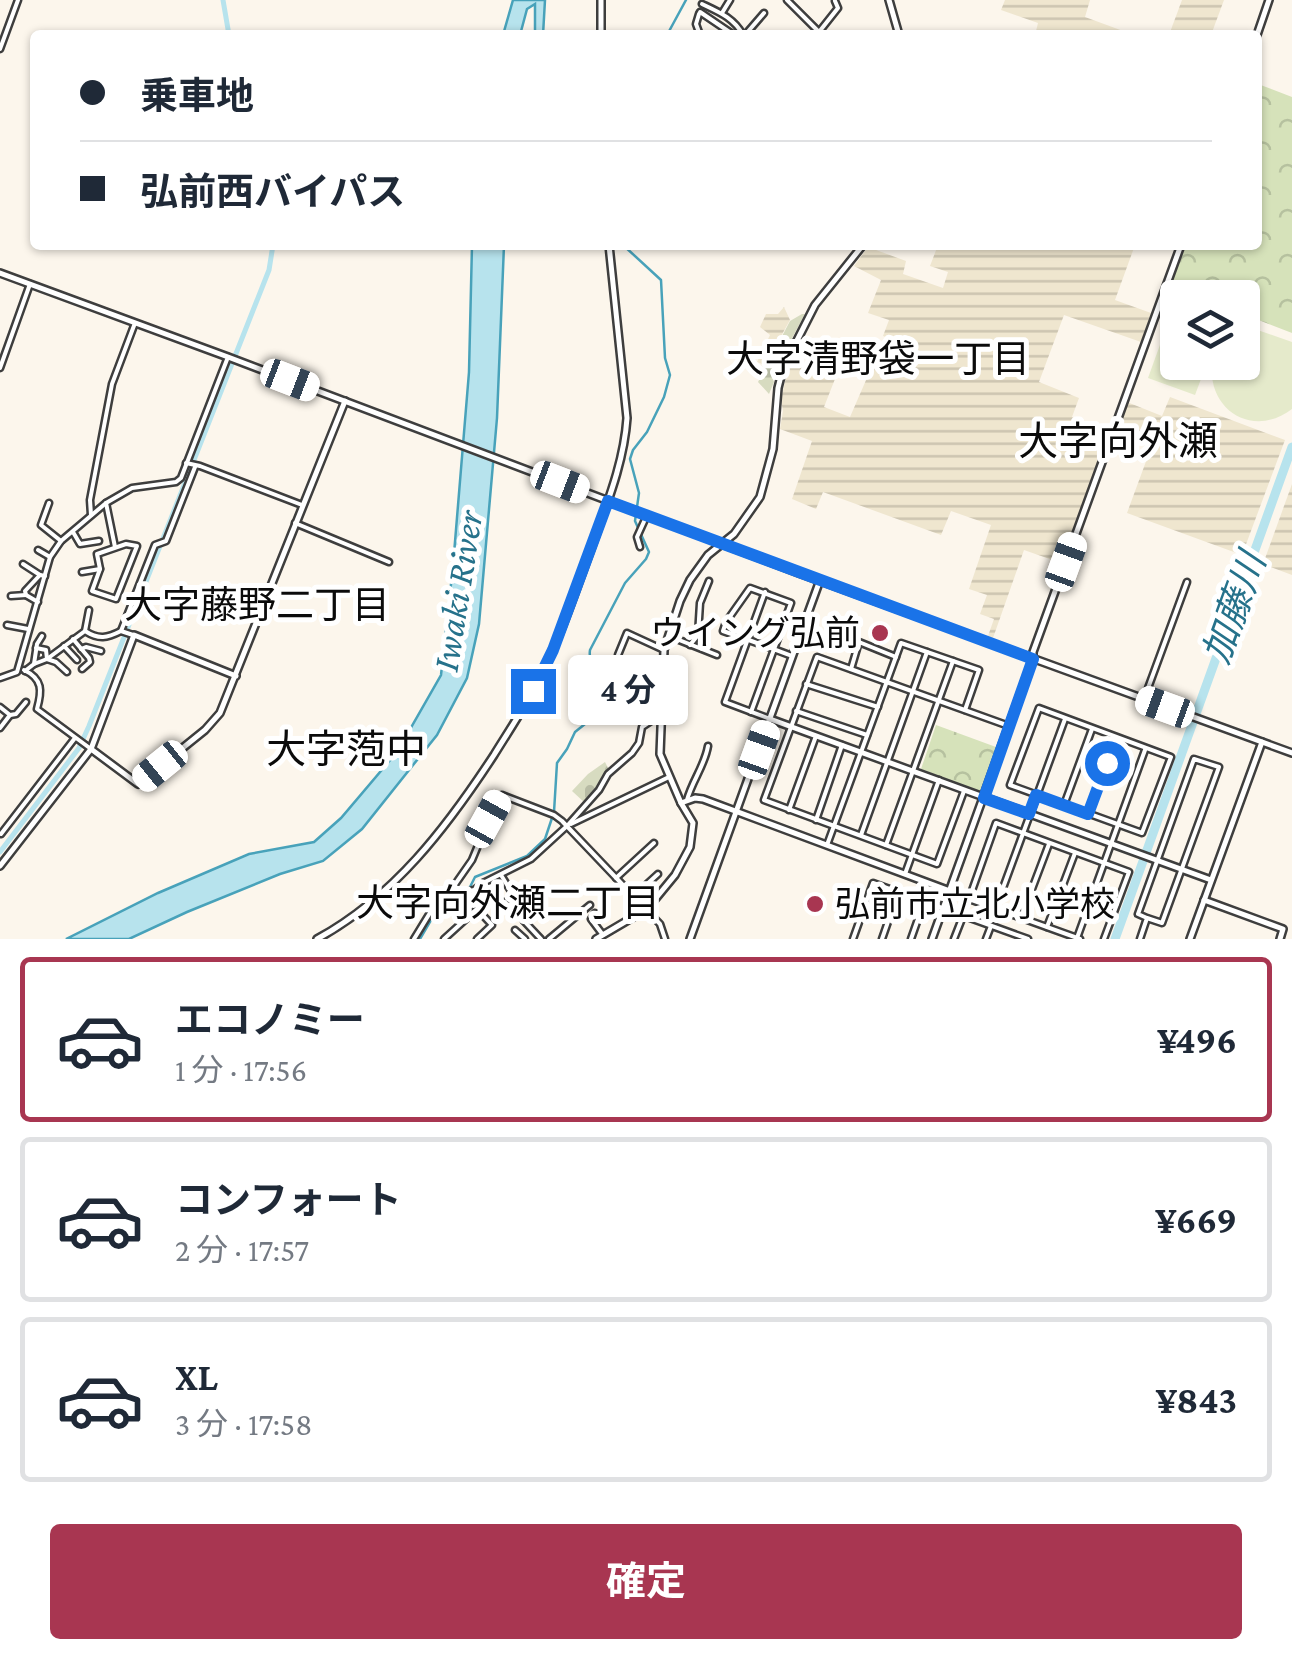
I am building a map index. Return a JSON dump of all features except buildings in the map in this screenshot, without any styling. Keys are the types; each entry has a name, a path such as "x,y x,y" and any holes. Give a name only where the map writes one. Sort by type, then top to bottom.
{"street":[{"path":"0,48 18,0"},
{"path":"601,0 601,30"},
{"path":"722,13 730,0"},
{"path":"789,2 798,0"},
{"path":"889,0 898,30"},
{"path":"1259,30 1269,0"},
{"path":"824,30 838,8 836,1"},
{"path":"697,30 703,2 740,30"},
{"path":"789,2 817,30"},
{"path":"700,12 727,30"},
{"path":"749,30 764,13"},
{"path":"317,939 372,901 436,838 476,783 553,650 608,501 628,418 610,250"},
{"path":"595,913 591,919 600,937 646,909 675,875 690,847 692,823 660,754 664,650 690,580 708,555 734,534 763,490 773,449 778,388 790,352 814,305 859,250"},
{"path":"932,939 1179,250"},
{"path":"0,273 1292,753"},
{"path":"0,368 30,284"},
{"path":"91,515 90,500 112,384 135,323"},
{"path":"0,866 82,743 127,632 155,546 161,543 232,358"},
{"path":"18,669 40,682 42,692 36,709 138,784 204,730 220,713 236,676 345,400"},
{"path":"0,678 12,676 18,669 42,576 61,541 106,503 132,488 176,482 191,465"},
{"path":"191,465 302,505"},
{"path":"49,503 41,525 61,541"},
{"path":"106,503 115,548"},
{"path":"640,547 637,537 647,516"},
{"path":"295,523 389,562"},
{"path":"74,532 80,544 99,541"},
{"path":"126,544 138,546 116,599 92,590 100,569 97,554 115,548 126,544"},
{"path":"38,550 50,557"},
{"path":"23,564 42,576"},
{"path":"82,572 100,569"},
{"path":"26,595 25,591 42,576"},
{"path":"690,939 820,580"},
{"path":"690,646 698,635 700,603 709,581"},
{"path":"1144,700 1187,582"},
{"path":"751,712 774,649 791,603 750,588 723,631 748,639 774,649 793,656"},
{"path":"765,592 725,702 1212,880"},
{"path":"10,596 26,595 38,602"},
{"path":"26,671 85,631 90,610"},
{"path":"7,625 28,629"},
{"path":"85,631 102,638 127,632 236,676"},
{"path":"618,654 627,633 664,650"},
{"path":"34,664 42,636"},
{"path":"669,636 717,655"},
{"path":"72,639 90,662 82,670"},
{"path":"851,669 860,642 896,657"},
{"path":"826,846 901,643 979,670 965,710"},
{"path":"64,646 77,660"},
{"path":"36,648 46,650 47,659"},
{"path":"80,648 101,650"},
{"path":"860,836 927,652"},
{"path":"964,790 938,864 764,800 816,657 1010,726"},
{"path":"47,659 68,672"},
{"path":"886,845 953,661"},
{"path":"806,684 879,708"},
{"path":"0,728 26,702"},
{"path":"0,707 10,715"},
{"path":"1039,708 1065,719 1170,757 1142,834 1010,786 1039,708"},
{"path":"796,711 868,736"},
{"path":"436,903 474,890 531,859 632,753 642,727 661,714"},
{"path":"995,908 1065,719"},
{"path":"1064,806 1092,729"},
{"path":"790,810 816,736"},
{"path":"1088,814 1116,738"},
{"path":"1190,939 1262,742"},
{"path":"2,834 82,743"},
{"path":"816,820 842,745"},
{"path":"684,802 708,746"},
{"path":"1104,939 1129,872 1104,863 1048,844 996,824 969,899 1078,938 1104,863 1111,844 1117,826 1145,748"},
{"path":"1194,759 1219,767 1162,923 1138,914 1154,860 1194,759"},
{"path":"566,826 669,777"},
{"path":"905,874 938,780"},
{"path":"414,939 436,903 464,872 502,795 554,815 660,924 665,939"},
{"path":"684,802 703,799 950,890"},
{"path":"616,878 654,843"},
{"path":"1021,918 1048,844"},
{"path":"1048,928 1075,853"},
{"path":"634,896 658,874"},
{"path":"501,875 512,893 548,890"},
{"path":"483,882 495,900 504,902"},
{"path":"852,939 873,884 1028,939"},
{"path":"882,939 898,893"},
{"path":"1204,900 1283,929 1280,939"},
{"path":"911,939 924,902"},
{"path":"549,939 590,905"},
{"path":"444,939 477,909 492,925 477,939"},
{"path":"954,939 962,916"},
{"path":"1140,939 1147,918"},
{"path":"524,921 541,939"},
{"path":"986,939 990,926"},
{"path":"515,930 524,939"},
{"path":"326,934 333,939"}],"shaded area":[{"path":"1005,0 1090,0 1085,17 1120,30 1036,30 1038,23 1001,10"},
{"path":"1182,0 1224,0 1213,30 1171,30"},
{"path":"866,250 906,261 903,274 943,288 948,272 930,266 936,250 1133,250 1115,300 1151,313 1141,342 1064,315 1039,382 1079,398 1072,417 1109,431 1061,563 1024,550 993,638 988,636 994,619 980,614 987,595 969,589 991,525 951,511 941,535 823,492 816,509 792,499 812,441 780,429 789,363 835,379 824,407 850,417 873,364 899,373 909,346 883,336 889,320 868,313 881,280 854,266"},
{"path":"784,307 790,320 765,365 757,362 770,335 760,327 766,314 778,314"},
{"path":"1170,397 1285,440 1242,555 1127,513 1155,437 1119,424 1127,402 1162,416"},
{"path":"1292,484 1292,575 1263,564"}],"green space":[{"path":"1262,86 1292,97 1292,333 1260,321 1260,280 1172,280 1183,250 1262,250"},
{"path":"802,314 771,375 774,382 769,394 758,382 790,321"},
{"path":"1260,331 1292,342 1292,409 1277,418 1248,420 1225,406 1212,380 1260,380"},
{"path":"1160,345 1160,380 1201,380 1195,395 1148,378"},
{"path":"936,725 996,747 981,792 921,769"},
{"path":"605,762 609,770 585,803 572,791"}],"water":[{"path":"513,0 545,0 543,30 535,30 535,4 527,9 521,30 504,30"},
{"name":"Iwaki River","path":"472,250 504,250 497,418 479,624 467,678 437,735 362,829 323,861 280,874 129,939 66,939 249,854 314,842 341,818 397,752 441,675 469,372"}],"waterway":[{"path":"223,0 228,30"},
{"path":"670,30 686,0"},
{"path":"0,852 79,748 89,726 269,270 272,250"},
{"path":"420,939 438,908 467,893 475,877 527,856 545,839 554,812 557,763 575,732 590,716 603,678 592,662 590,650 625,583 649,552 635,521 639,493 630,459 664,397 670,375 665,358 661,280 628,250"},
{"name":"加藤川","path":"1115,939 1292,447"}],"place":[{"name":"ウイング弘前","path":"880,633"},
{"name":"弘前市立北小学校","path":"815,904"}],"district":[{"name":"大字清野袋一丁目","path":"878,359"},
{"name":"大字向外瀬","path":"1118,441"},
{"name":"大字藤野二丁目","path":"257,605"},
{"name":"大字萢中","path":"346,749"},
{"name":"大字向外瀬二丁目","path":"508,903"}],"route":[{"path":"533,691 553,650 608,501 1033,659 984,798 1029,814 1036,795 1088,814 1107,763"}]}
